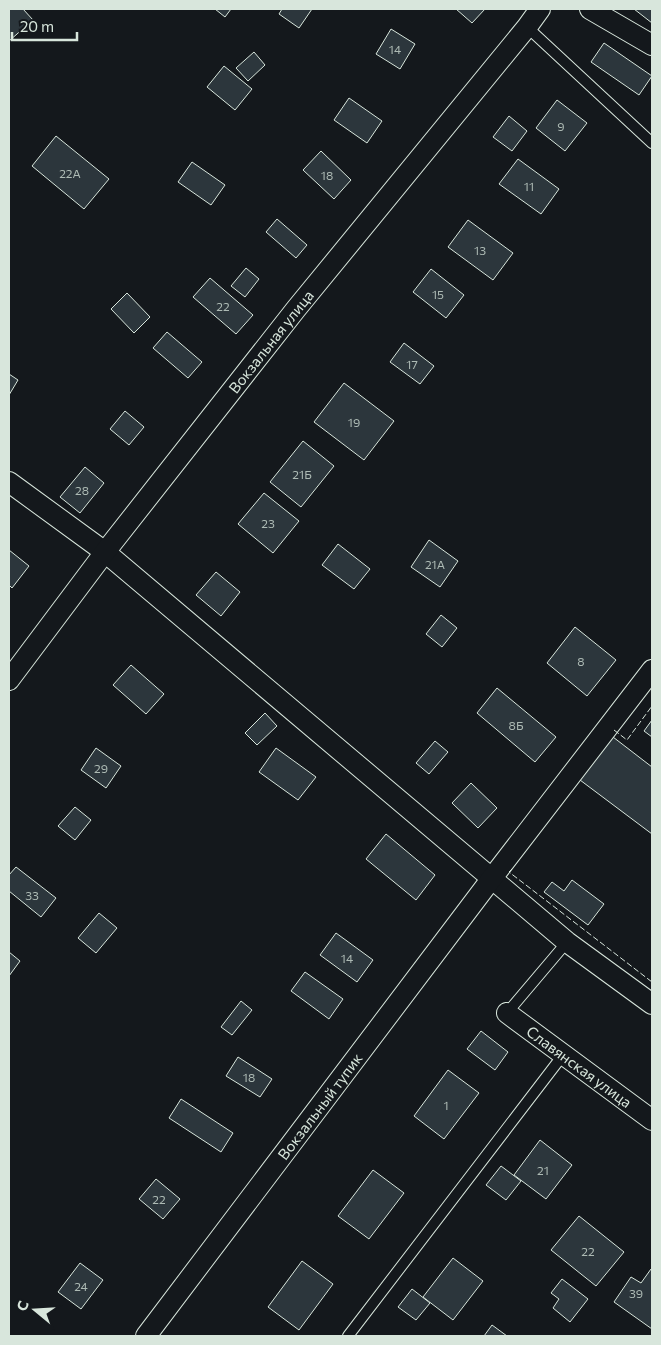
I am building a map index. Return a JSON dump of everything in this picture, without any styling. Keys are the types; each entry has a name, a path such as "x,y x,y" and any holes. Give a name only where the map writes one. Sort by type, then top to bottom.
{"street":[{"name":"Вокзальная улица","path":"9,680 105,552 296,309 527,28 540,9"},
{"path":"590,9 652,45"},
{"path":"9,482 105,552 567,942 652,1004"},
{"name":"Вокзальный тупик","path":"146,1336 492,878 652,670"},
{"name":"Славянская улица","path":"507,1013 652,1120"}],"lane":[{"path":"527,28 652,143"},
{"path":"507,1013 567,942"},
{"path":"353,1334 563,1054"}],"building":[{"path":"9,9 23,9 33,20 9,41"},
{"path":"215,9 231,9 225,17"},
{"path":"282,9 312,9 299,28 279,14"},
{"path":"456,9 485,9 472,23"},
{"path":"634,9 652,9 652,23"},
{"path":"391,29 415,44 400,69 376,54"},
{"path":"604,43 652,76 639,95 591,62"},
{"path":"254,52 265,65 248,81 236,68"},
{"path":"224,66 252,89 235,110 207,87"},
{"path":"349,98 382,121 367,143 334,120"},
{"path":"557,100 587,123 565,151 536,128"},
{"path":"509,116 527,131 512,151 493,137"},
{"path":"56,136 109,179 84,209 32,166"},
{"path":"321,151 351,180 334,199 303,170"},
{"path":"518,159 559,189 541,214 499,184"},
{"path":"192,162 225,185 211,205 178,182"},
{"path":"277,219 307,245 296,258 266,232"},
{"path":"468,220 513,253 493,280 448,247"},
{"path":"246,268 259,279 245,297 231,286"},
{"path":"431,269 464,295 446,318 413,292"},
{"path":"210,278 253,315 236,334 193,297"},
{"path":"127,293 150,317 134,333 111,309"},
{"path":"167,332 202,362 188,378 153,348"},
{"path":"404,343 434,366 420,384 390,362"},
{"path":"9,374 18,380 9,395"},
{"path":"344,383 394,421 364,460 314,422"},
{"path":"125,411 144,427 129,445 110,429"},
{"path":"303,441 334,466 301,507 270,482"},
{"path":"85,467 104,483 80,513 60,497"},
{"path":"264,493 299,521 273,553 238,524"},
{"path":"429,540 458,561 440,587 411,567"},
{"path":"338,544 370,569 354,589 322,565"},
{"path":"9,550 29,566 12,588 9,585"},
{"path":"216,572 240,592 221,616 196,595"},
{"path":"441,615 457,628 442,647 426,634"},
{"path":"575,627 616,660 587,696 547,663"},
{"path":"131,665 164,694 146,714 113,685"},
{"path":"497,688 556,737 535,762 477,713"},
{"path":"265,713 277,726 257,745 245,733"},
{"path":"652,720 652,737 644,731"},
{"path":"613,737 652,767 652,834 580,780"},
{"path":"435,741 448,752 429,774 416,763"},
{"path":"96,748 121,766 106,788 81,770"},
{"path":"276,748 316,777 298,800 259,772"},
{"path":"471,783 497,808 478,828 452,803"},
{"path":"75,807 91,820 75,840 58,826"},
{"path":"386,834 435,875 416,900 366,859"},
{"path":"16,867 56,898 41,917 9,891 9,875"},
{"path":"572,880 604,904 588,925 544,892 552,882 564,891"},
{"path":"99,913 117,928 96,953 78,938"},
{"path":"336,933 373,960 357,982 320,955"},
{"path":"9,952 20,961 9,976"},
{"path":"305,972 343,999 329,1019 291,991"},
{"path":"241,1001 252,1010 232,1035 221,1027"},
{"path":"481,1031 508,1052 495,1070 467,1049"},
{"path":"238,1057 272,1079 260,1097 226,1076"},
{"path":"448,1070 479,1093 444,1139 414,1116"},
{"path":"181,1099 233,1133 221,1152 169,1118"},
{"path":"540,1140 572,1165 546,1199 514,1175"},
{"path":"501,1166 521,1181 506,1200 486,1185"},
{"path":"373,1170 404,1193 369,1239 338,1216"},
{"path":"156,1179 180,1199 163,1219 139,1199"},
{"path":"579,1216 624,1252 596,1286 551,1250"},
{"path":"453,1258 483,1281 453,1320 423,1297"},
{"path":"302,1261 333,1284 299,1330 268,1307"},
{"path":"80,1263 103,1280 81,1309 58,1292"},
{"path":"651,1269 652,1329 614,1302 631,1277 641,1283"},
{"path":"562,1279 588,1299 570,1322 553,1308 559,1299 551,1293"},
{"path":"412,1289 430,1303 416,1320 398,1307"},
{"path":"492,1325 507,1336 484,1336"}],"fence":[{"path":"614,730 627,740 652,706"},
{"path":"512,869 509,872 652,982"}]}
